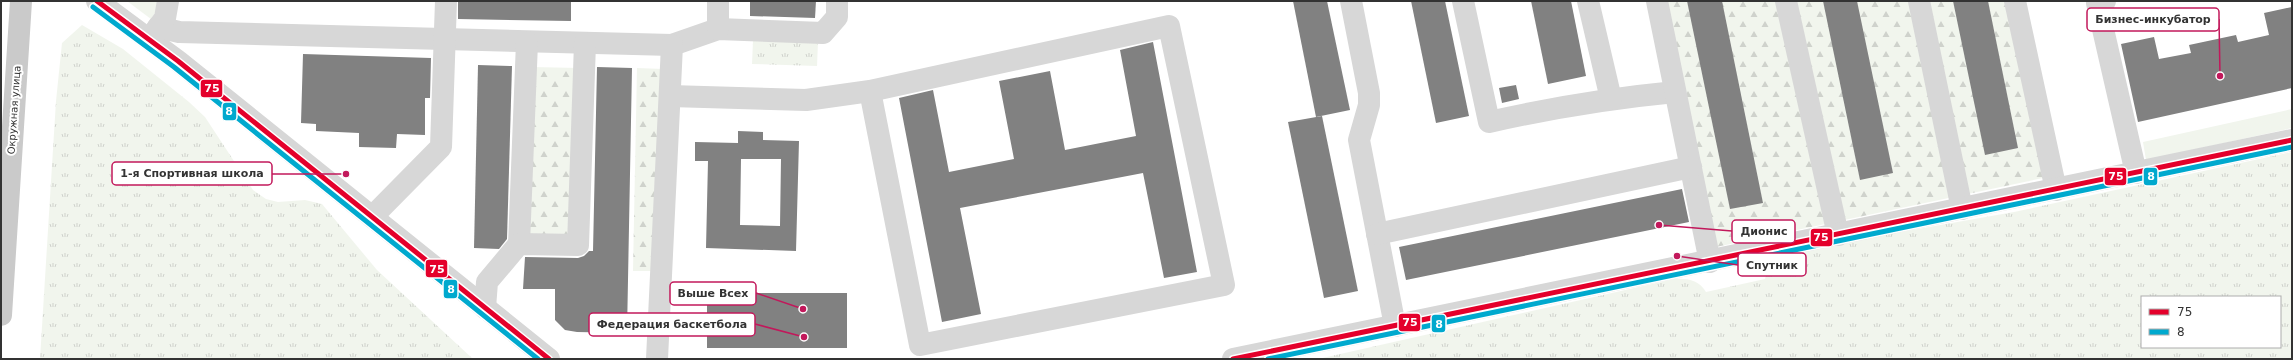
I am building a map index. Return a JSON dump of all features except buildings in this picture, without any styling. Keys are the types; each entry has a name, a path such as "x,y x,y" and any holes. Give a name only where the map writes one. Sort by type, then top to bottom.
{"main road":[{"name":"Окружная улица","path":"1,315 21,1"}],"street":[{"path":"97,1 154,33 372,217 549,359"},
{"path":"154,33 167,12 168,1"},
{"path":"372,217 441,147 446,1"},
{"path":"718,1 718,29"},
{"path":"154,33 179,32 672,45 718,29 823,33 837,17 837,1"},
{"path":"1351,1 1369,93 1369,104 1359,140 1395,326"},
{"path":"1464,1 1489,122 1550,108 1675,92"},
{"path":"1588,1 1611,99"},
{"path":"1656,1 1710,262"},
{"path":"1786,1 1838,235"},
{"path":"1919,1 1962,209"},
{"path":"2014,1 2056,190"},
{"path":"2105,1 2097,3 2136,173"},
{"path":"670,96 806,100 870,91 1169,26 1224,285 920,345 870,91"},
{"path":"485,308 487,282 519,244 526,42"},
{"path":"519,244 578,245 585,43"},
{"path":"657,359 672,45"},
{"path":"1233,359 1710,262 2292,140"},
{"path":"1377,234 1690,167"}],"green space":[{"path":"127,1 163,1 151,19"},
{"path":"1664,1 2006,1 2043,178 1716,247"},
{"path":"82,25 123,49 189,102 205,117 253,190 266,199 278,202 305,200 322,204 377,270 473,359 40,359 56,101 62,43"},
{"path":"753,41 818,42 817,66 752,64"},
{"path":"532,67 579,68 572,239 526,237"},
{"path":"637,68 663,69 654,271 633,271"},
{"path":"2292,109 2292,128 2146,160 2143,142"},
{"path":"2292,152 2292,359 1318,359 1674,279 1684,279 1696,282 1706,292 1765,279 1766,273 1774,260 1793,251 2014,212"}],"transit line":[{"name":"75","path":"97,1 178,61 549,359"},
{"name":"8","path":"93,7 174,67 538,359"},
{"name":"75","path":"1233,359 2292,140"},
{"name":"8","path":"1268,359 2292,147"}],"place":[{"name":"Бизнес-инкубатор","path":"2220,76"},
{"name":"1-я Спортивная школа","path":"346,174"},
{"name":"Дионис","path":"1659,225"},
{"name":"Спутник","path":"1677,256"},
{"name":"Выше Всех","path":"803,309"},
{"name":"Федерация баскетбола","path":"804,337"}]}
